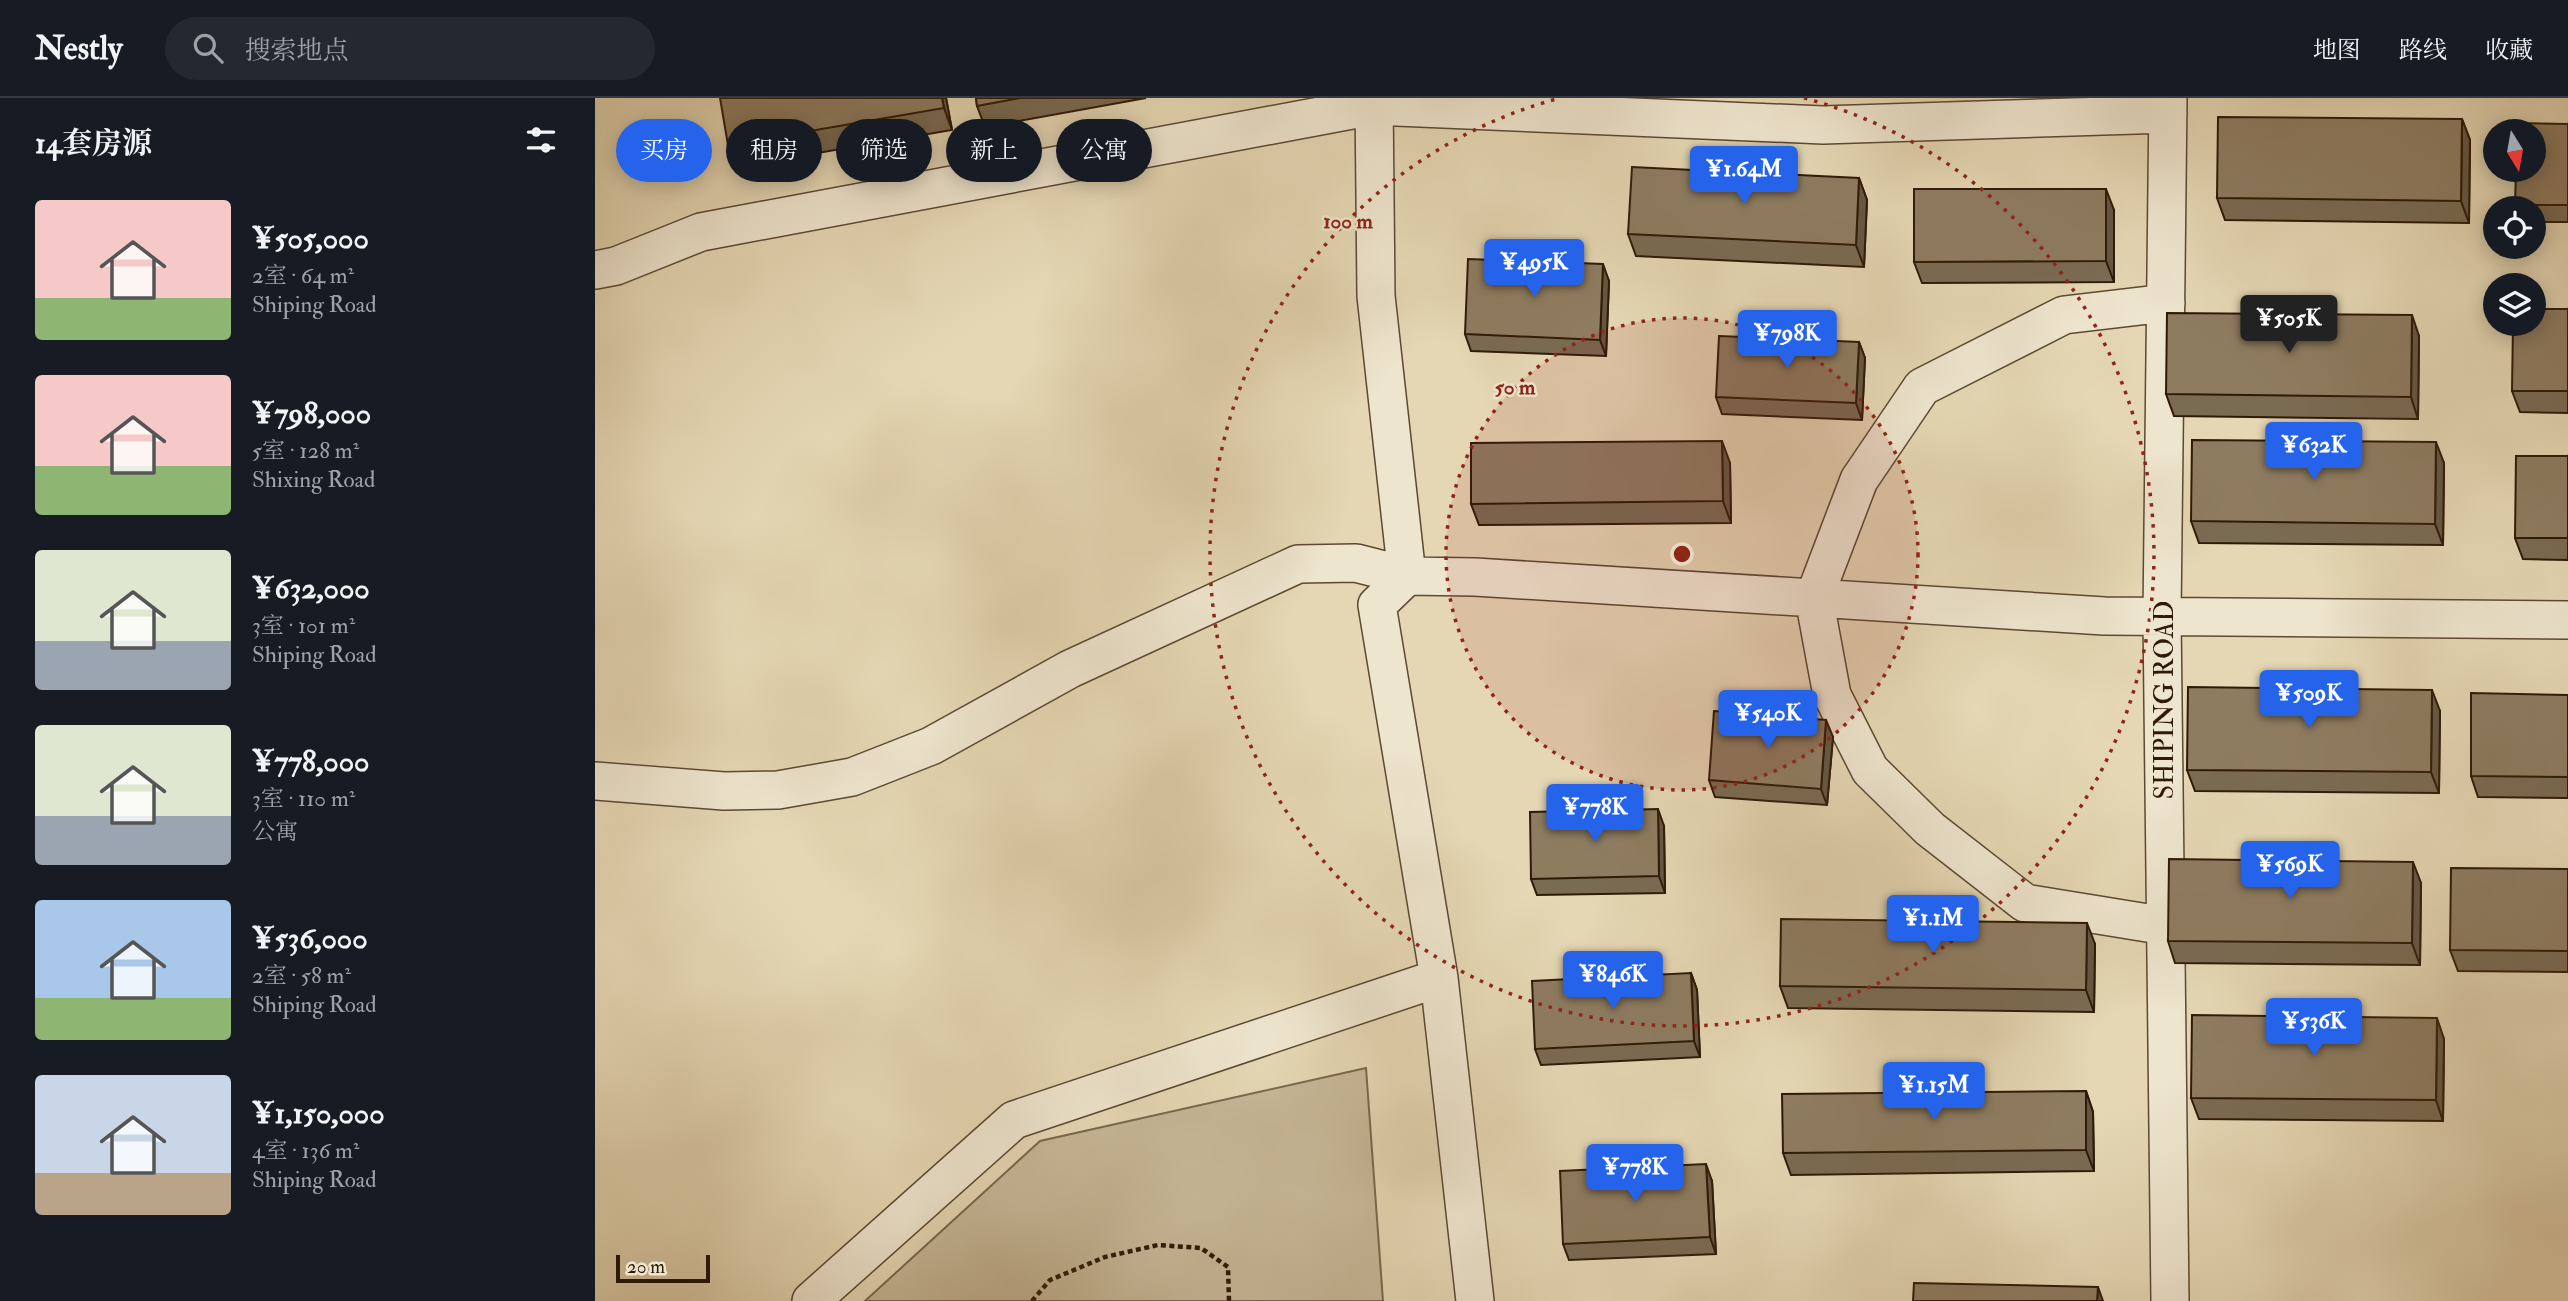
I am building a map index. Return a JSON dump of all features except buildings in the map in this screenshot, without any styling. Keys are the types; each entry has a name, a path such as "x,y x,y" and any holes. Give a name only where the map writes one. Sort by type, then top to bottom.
{"street":[{"path":"595,270 616,266 701,232 1373,102 1823,125 2168,106"},
{"path":"1373,102 1376,296 1407,576"},
{"name":"SHIPING ROAD","path":"2168,106 2162,616 2170,1301"},
{"path":"2166,303 2064,314 1922,387 1859,480 1814,598 1832,695 1838,708 1870,770 1930,829 2025,903 2166,926"},
{"path":"595,781 738,791 779,790 852,777 931,747 1070,669 1298,564 1356,563 1407,576 1488,578 2090,615 2568,620"},
{"path":"1407,576 1377,606 1440,978 1475,1301"},
{"path":"811,1301 1014,1120 1440,978"}],"path":[{"path":"1032,1301 1050,1280 1105,1256 1157,1245 1201,1248 1228,1267 1229,1301"}],"shaded area":[{"path":"1366,1068 1383,1301 865,1301 1040,1141"}]}
